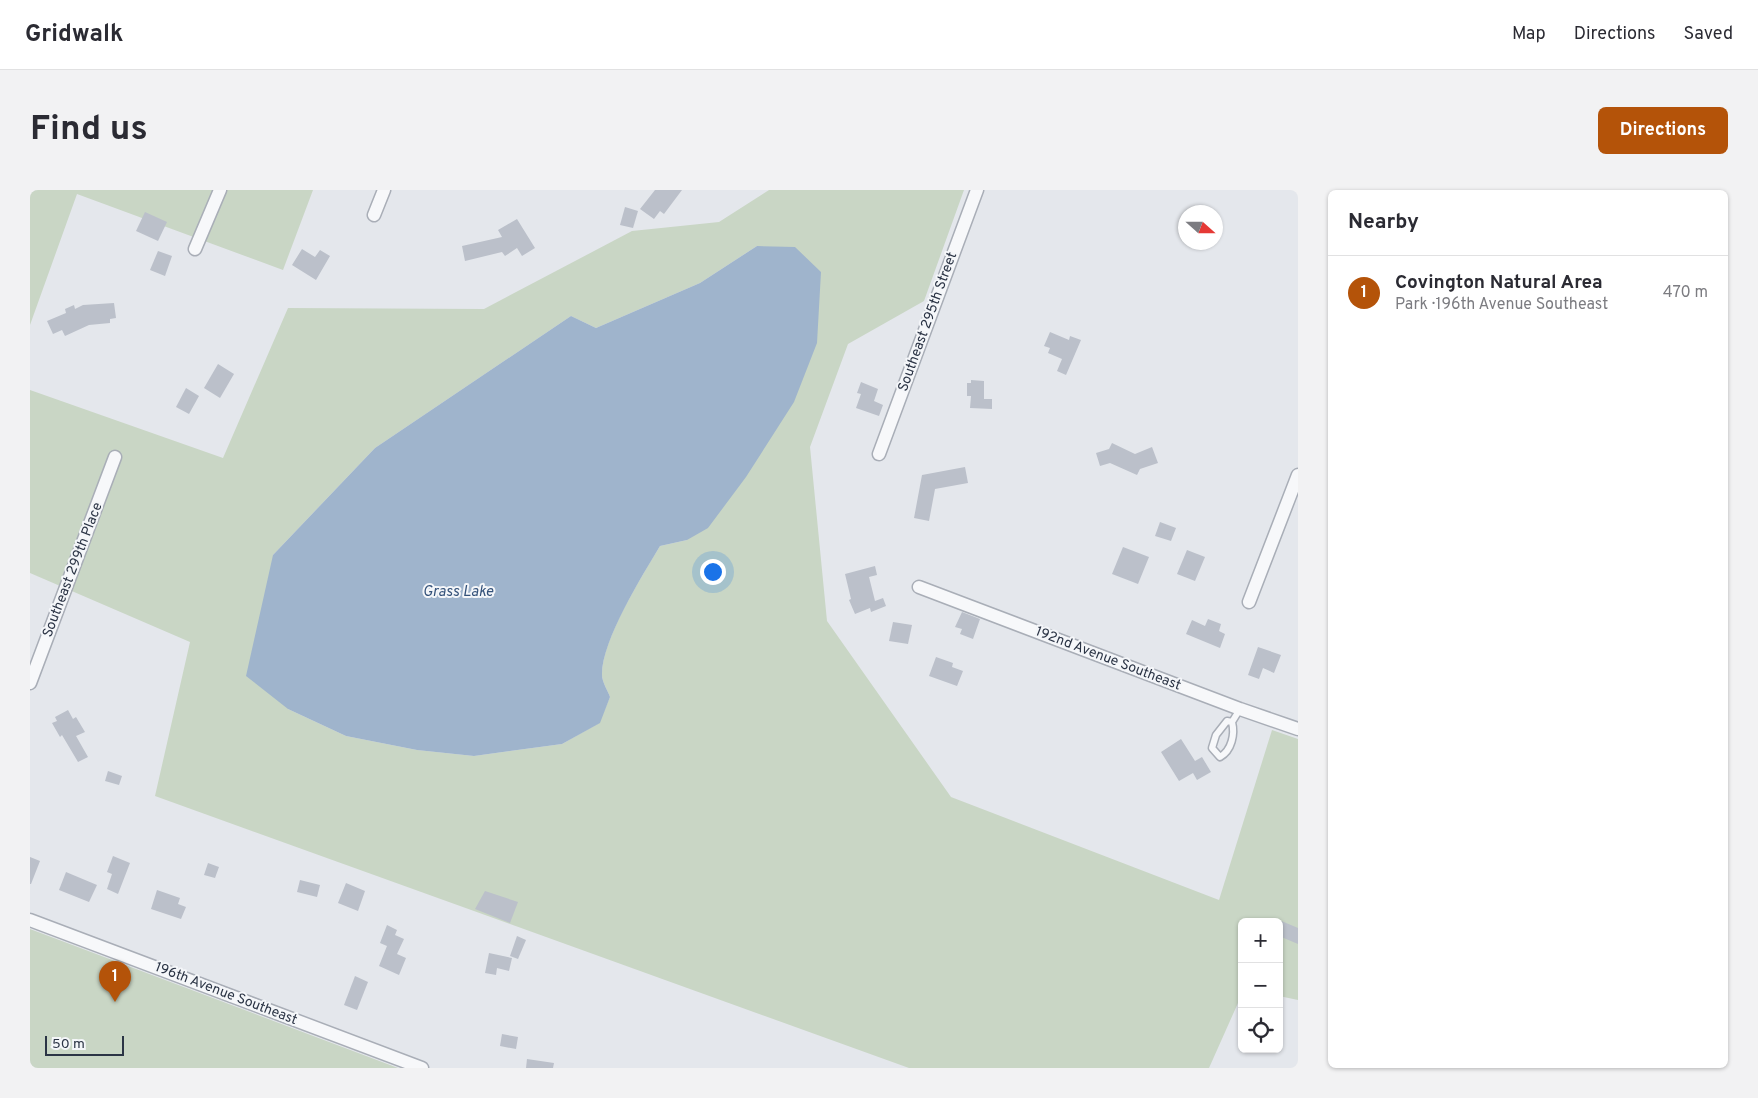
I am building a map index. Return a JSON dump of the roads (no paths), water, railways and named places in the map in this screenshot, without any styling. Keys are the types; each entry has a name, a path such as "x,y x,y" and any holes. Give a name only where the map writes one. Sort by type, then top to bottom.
{"street":[{"path":"195,249 220,190"},
{"path":"374,215 384,190"},
{"name":"Southeast 295th Street","path":"879,454 977,190"},
{"name":"Southeast 299th Place","path":"30,683 115,457"},
{"path":"1249,602 1298,475"},
{"name":"192nd Avenue Southeast","path":"919,587 1240,709 1298,729"},
{"name":"196th Avenue Southeast","path":"30,920 422,1068"}],"lane":[{"path":"1232,722 1227,721 1216,735 1212,748 1220,757 1226,754 1230,745 1234,732 1232,722 1240,709"}],"water":[{"name":"Grass Lake","path":"757,246 795,247 821,272 817,343 794,402 746,477 708,528 687,540 660,546 643,574 615,628 603,661 602,675 610,697 600,723 562,744 474,756 417,750 346,736 288,709 246,676 273,555 375,448 571,316 596,328 700,283"}],"place":[{"name":"Covington Natural Area","path":"115,1002"}]}
